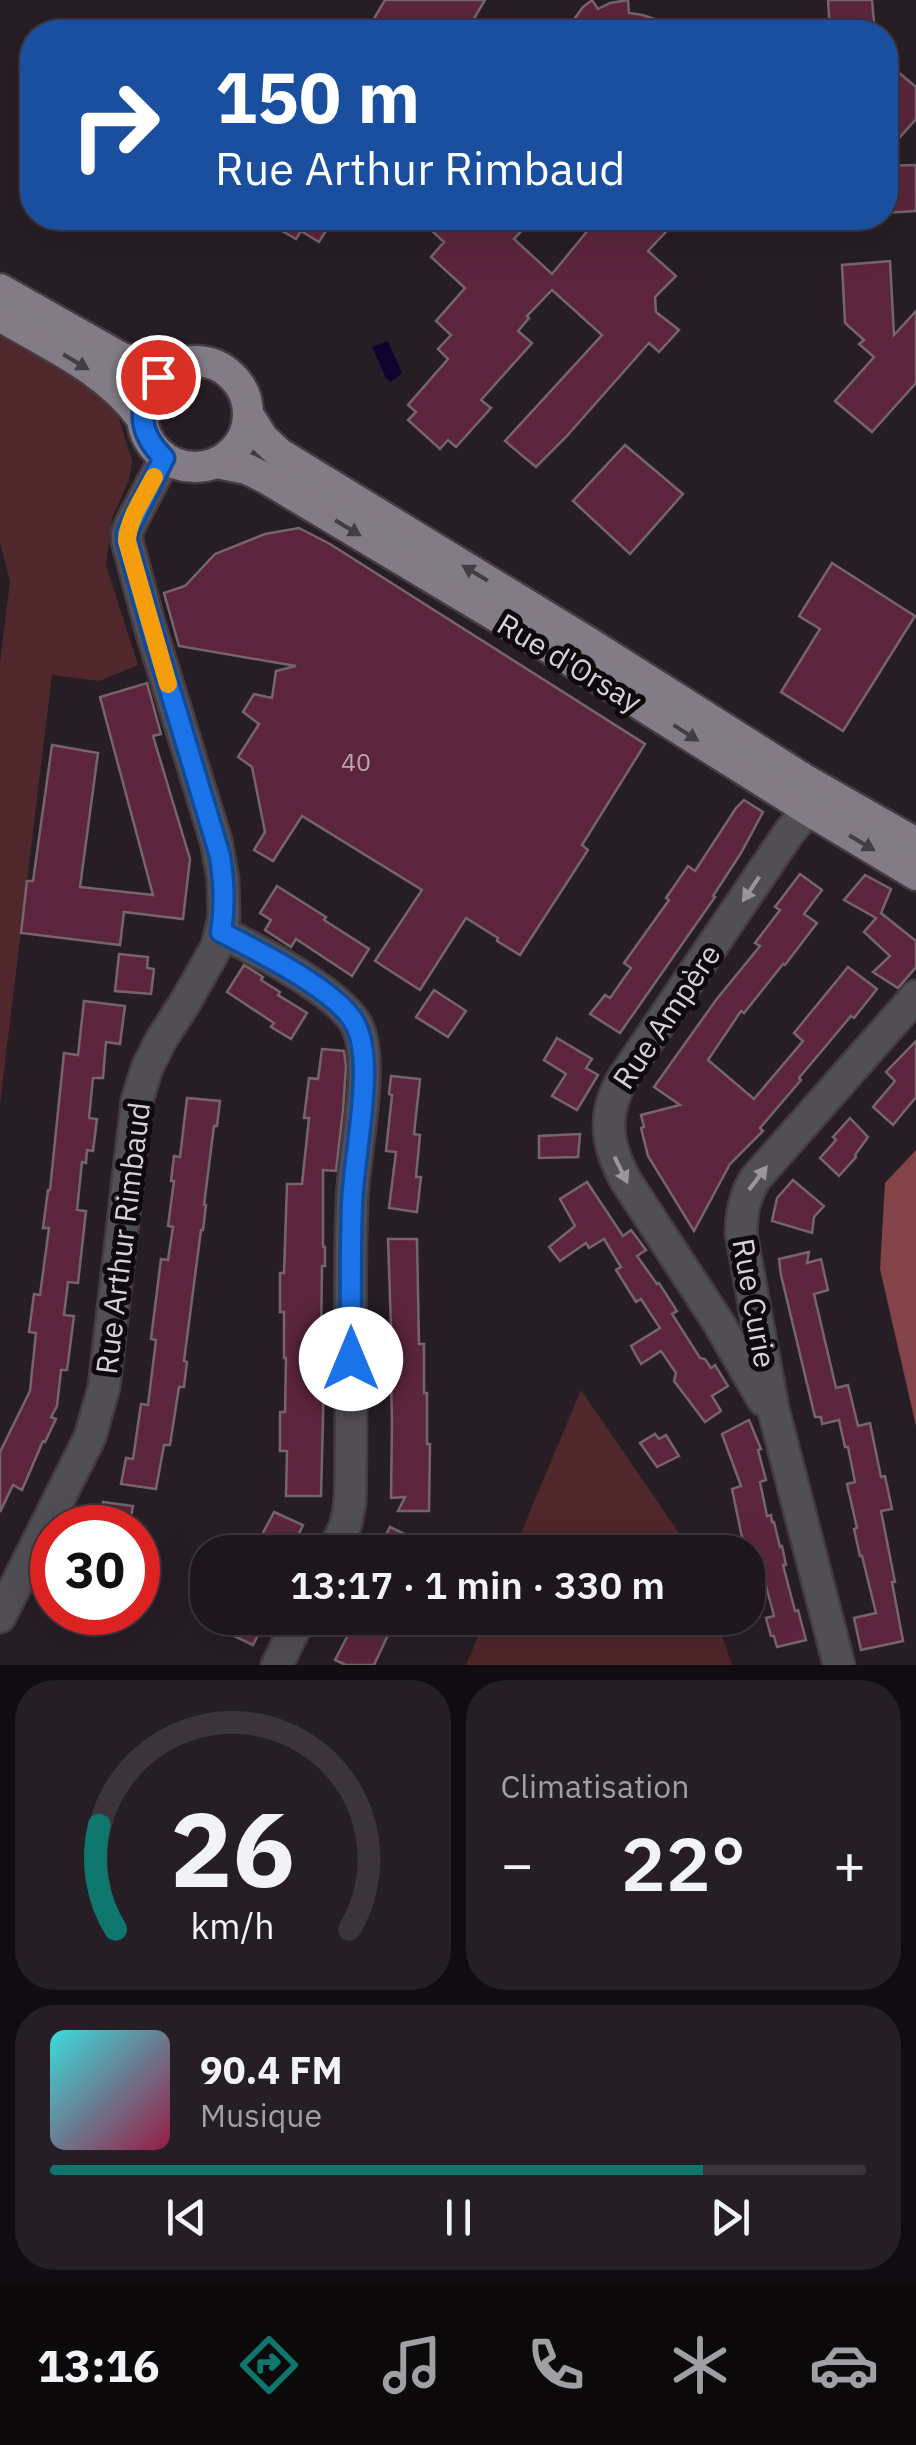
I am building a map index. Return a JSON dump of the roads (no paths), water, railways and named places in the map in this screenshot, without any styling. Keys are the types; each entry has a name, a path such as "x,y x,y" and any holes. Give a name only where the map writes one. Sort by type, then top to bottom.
{"main road":[{"path":"0,288 120,357 170,368"},
{"path":"0,316 107,380 142,418"},
{"path":"185,362 215,365 228,372 246,398 248,414 240,444 217,463 199,468 181,466 164,458 153,447 142,418 143,404 158,377 185,362"},
{"name":"Rue d'Orsay","path":"248,414 262,438 278,453 588,642 916,875"},
{"name":"Rue d'Orsay","path":"217,463 265,478 576,664 817,801 916,843"}],"street":[{"name":"Rue Arthur Rimbaud","path":"0,1618 98,1415 137,1102 154,1054 217,946 224,917 220,856 127,541 131,524 164,458"},
{"name":"Rue Ampère","path":"773,1408 762,1399 718,1322 626,1181 614,1159 609,1118 612,1096 623,1078 790,831 817,801"},
{"path":"221,932 334,998 356,1024 365,1056 352,1202 350,1502 341,1535"},
{"name":"Rue Curie","path":"839,1665 773,1408 741,1233 742,1211 755,1179 916,996"},
{"path":"276,1665 291,1635"}]}
